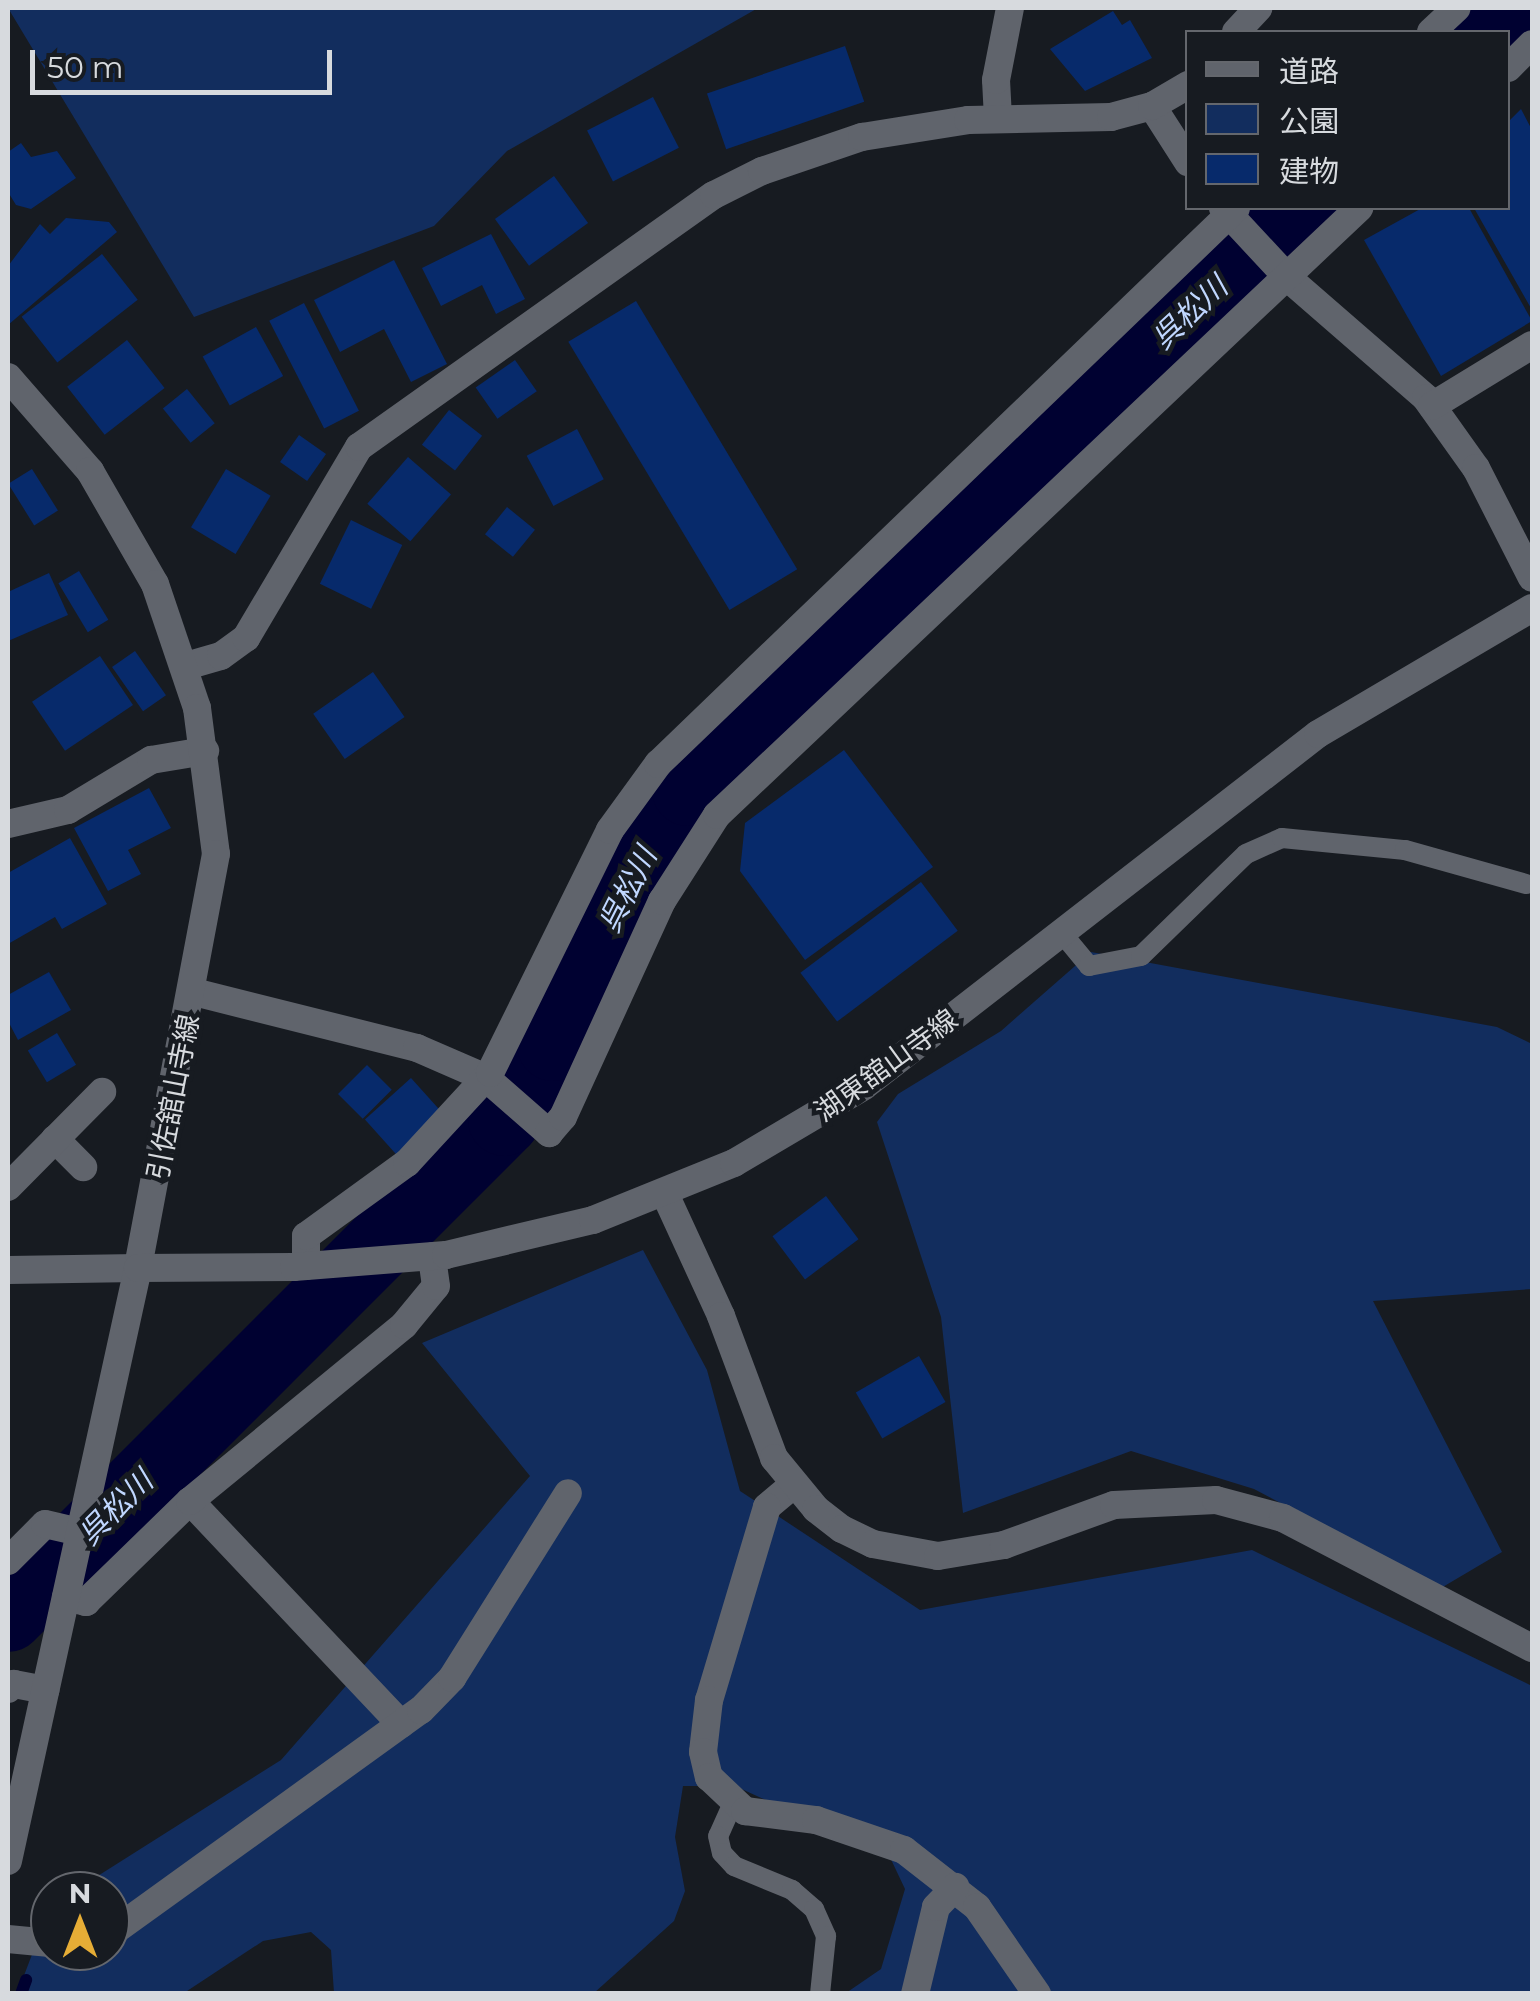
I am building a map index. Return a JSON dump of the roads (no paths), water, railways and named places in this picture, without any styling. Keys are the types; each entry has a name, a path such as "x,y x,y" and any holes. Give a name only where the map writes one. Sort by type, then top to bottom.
{"street":[{"path":"998,118 996,80 1010,8"},
{"path":"1238,30 1258,8"},
{"path":"1432,30 1457,8"},
{"path":"1510,66 1532,44"},
{"path":"186,666 221,656 246,638 359,447 669,223 812,152 915,126 998,118 1111,117 1152,106 1185,87"},
{"path":"1152,106 1185,157"},
{"path":"194,992 381,1036 492,1084 550,1133 563,1117 662,901 718,815 1357,210"},
{"path":"306,1266 306,1236 407,1163 492,1084 610,830 658,764 1231,214 1285,275 1432,406 1476,468 1532,578"},
{"path":"1432,406 1532,345"},
{"name":"引佐舘山寺線","path":"8,378 63,436 114,508 156,584 186,666 204,751 216,854 194,992 138,1268 88,1494 68,1530 68,1603 8,1861"},
{"name":"湖東舘山寺線","path":"8,1270 306,1266 427,1257 520,1240 665,1194 768,1145 864,1086 1318,734 1532,608"},
{"path":"8,824 68,810 151,760 204,751"},
{"path":"8,1187 102,1092"},
{"path":"55,1139 83,1166"},
{"path":"665,1194 721,1316 760,1428 792,1485 842,1529 873,1544 938,1556 1004,1545 1148,1500 1250,1507 1314,1532 1532,1648"},
{"path":"68,1603 86,1602 190,1502 404,1325 436,1286 427,1257"},
{"path":"792,1485 767,1507 702,1726 709,1777 745,1811 862,1831 904,1850 977,1907 1037,1994"},
{"path":"130,1920 401,1724 452,1678 568,1493"},
{"path":"190,1502 401,1724"},
{"path":"8,1562 45,1524 68,1530"},
{"path":"8,1689 14,1684 46,1690"},
{"path":"915,1994 936,1906 955,1887"}],"lane":[{"path":"1061,932 1089,966 1141,956 1246,854 1282,838 1406,850 1526,884"},
{"path":"733,1803 718,1836 722,1853 734,1866 792,1890 814,1909 826,1936 820,1994"}],"waterway":[{"name":"呉松川","path":"1490,30 1514,8"},
{"name":"呉松川","path":"8,1616 504,1120 553,1045 644,850 688,790 1300,210"},
{"path":"21,1994 26,1980"}]}
